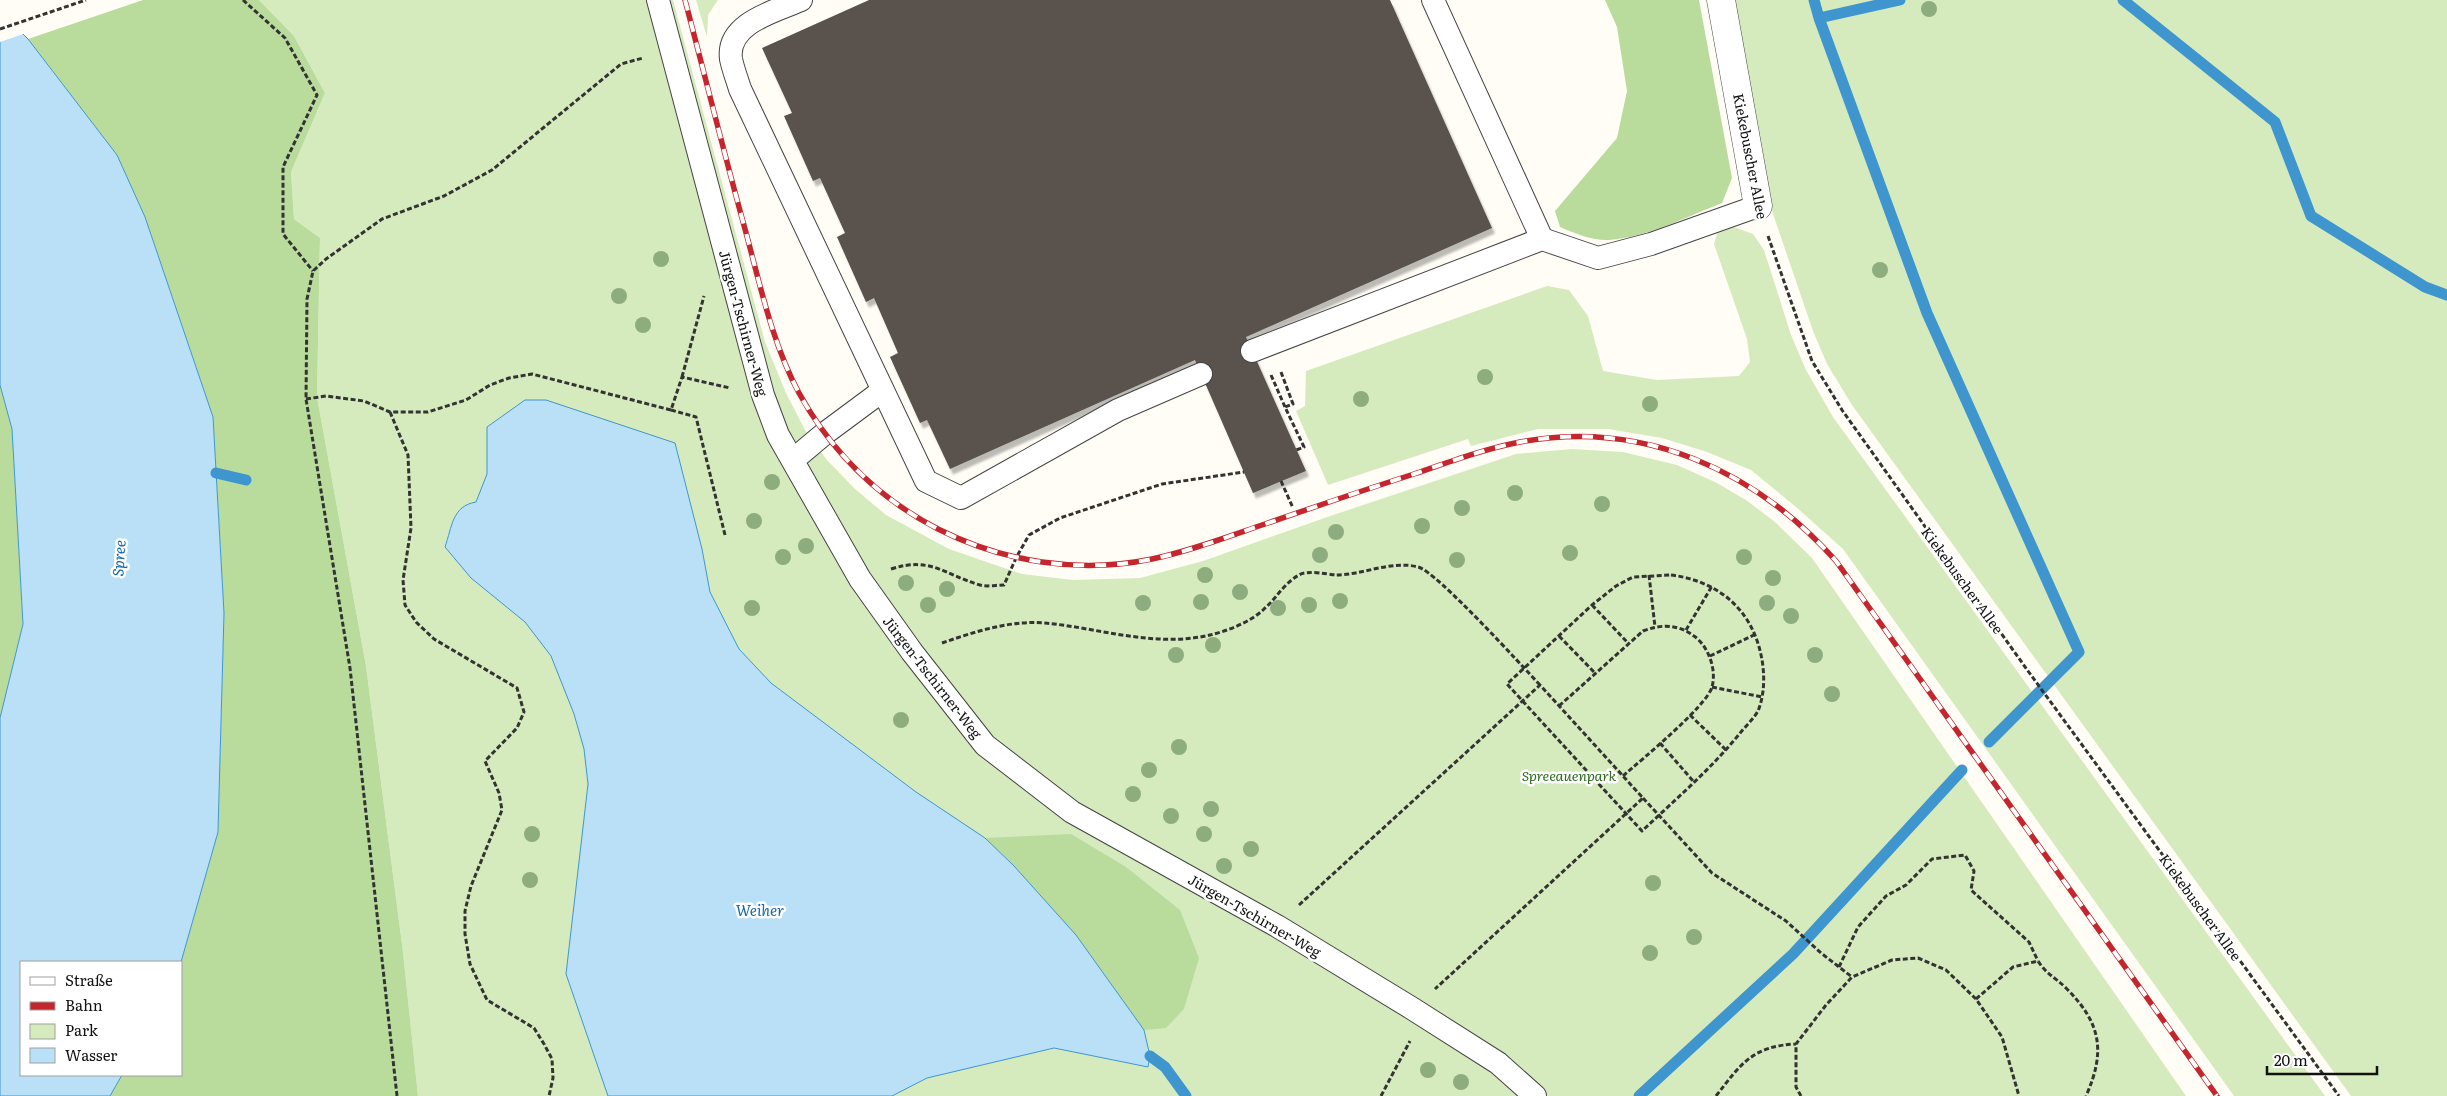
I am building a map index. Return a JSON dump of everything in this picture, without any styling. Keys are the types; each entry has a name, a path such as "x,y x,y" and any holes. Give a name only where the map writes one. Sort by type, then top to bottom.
{"street":[{"name":"Kiekebuscher Allee","path":"1722,0 1758,206"}],"lane":[{"name":"Jürgen-Tschirner-Weg","path":"658,0 763,395 778,435 860,579 912,652 985,745 1072,812 1277,926 1422,1014 1498,1063 1535,1096"},
{"path":"800,0 752,21 734,37 731,57 740,89 926,481 961,498 1118,410 1201,374"},
{"path":"1433,0 1542,239"},
{"path":"1261,347 1542,239 1598,258 1651,244 1758,206"},
{"path":"793,460 824,434 882,391"}],"path":[{"path":"0,29 86,0"},
{"path":"243,0 285,38 317,95 283,168 283,234 313,271"},
{"path":"397,1096 350,668 306,400 307,299 313,271 326,259 382,219 444,196 492,170 621,64 670,50"},
{"name":"Kiekebuscher Allee","path":"1758,206 1812,361 1842,410 2028,671 2339,1096"},
{"path":"671,410 705,293"},
{"path":"1261,347 1293,404 1286,407"},
{"path":"1268,368 1304,447 1296,450"},
{"path":"306,400 326,396 364,401 390,412 428,412 466,400 490,385 509,378 532,374 696,416 725,535"},
{"path":"682,377 763,395"},
{"path":"390,412 408,455 411,528 403,580 405,605 416,622 434,639 517,688 524,712 517,728 485,761 500,793 502,810 471,886 465,912 465,934 470,964 487,1000 534,1028 552,1059 554,1078 549,1096"},
{"path":"860,579 908,564 939,568 982,586 1004,585 1029,535 1060,518 1162,484 1244,472"},
{"path":"1281,481 1293,508"},
{"path":"912,652 997,626 1043,623 1142,638 1183,639 1210,635 1241,624 1264,610 1286,584 1301,574 1344,575 1386,567 1419,567 1448,590 1524,668 1712,872 1786,921 1821,954 1852,977"},
{"path":"1649,575 1655,626"},
{"path":"1649,575 1692,577 1712,586 1744,614 1756,634 1762,654 1762,697 1757,712 1726,750 1642,831 1507,684 1592,605 1616,586 1633,577 1649,575"},
{"path":"1686,630 1712,586"},
{"path":"1592,605 1628,643"},
{"path":"1559,706 1643,631 1655,626 1673,626 1686,630 1701,641 1710,656 1712,687 1705,699 1690,715 1623,776"},
{"path":"1710,656 1756,634"},
{"path":"1560,636 1595,673"},
{"path":"1277,926 1540,685"},
{"path":"1712,687 1762,697"},
{"path":"1690,715 1726,750"},
{"path":"1660,743 1694,782"},
{"path":"1381,1096 1422,1014 1643,798"},
{"path":"1840,968 1858,927 1886,896 1906,885 1932,859 1964,856 1974,871 1971,890 2029,942 2046,974 2065,987 2090,1017 2099,1040 2096,1074 2086,1096"},
{"path":"1801,1096 1796,1087 1796,1044 1826,1005 1852,977 1892,960 1918,958 1946,970 1976,999 2002,1037 2020,1096"},
{"path":"1976,999 2013,967 2038,961"},
{"path":"1716,1096 1743,1061 1778,1045 1796,1044"}],"green space":[{"path":"143,0 259,0 294,36 325,93 291,172 294,219 320,238 317,397 366,666 403,952 418,1096 110,1096 121,1076 182,1076 181,961 218,832 224,613 213,417 145,217 117,155 28,39"},
{"name":"Spreeauenpark","path":"259,0 673,0 765,342 786,393 805,430 827,460 855,489 886,515 949,549 1022,574 1073,580 1140,578 1203,561 1516,454 1572,449 1623,452 1677,465 1715,482 1746,500 1775,522 1812,558 2186,1096 418,1096 403,952 366,666 317,397 320,238 294,219 291,172 325,93 294,36"},
{"path":"696,0 718,0 708,15 707,37"},
{"path":"1605,0 1699,0 1732,178 1722,203 1652,231 1609,240 1590,238 1560,227 1555,211 1617,138 1627,91 1617,27"},
{"path":"1733,0 2447,0 2447,1096 2351,1096 1852,405 1827,364 1813,331 1770,205"},
{"path":"1734,227 1753,234 1764,250 1791,335 1806,370 1833,417 2325,1096 2234,1096 1843,549 1751,470 1707,452 1662,438 1608,429 1538,429 1471,446 1468,439 1328,485 1296,411 1305,406 1306,371 1547,286 1569,290 1588,316 1603,371 1657,380 1739,376 1750,362 1747,339 1714,244 1718,231"},
{"path":"0,385 12,429 23,624 0,718"},
{"path":"1071,834 1126,867 1180,910 1199,958 1184,1009 1166,1028 1144,1030 1076,935 1014,866 985,838"}],"water":[{"name":"Spree","path":"0,11 28,39 117,155 145,217 213,417 224,613 218,832 181,961 20,961 20,1076 121,1076 110,1096 0,1096 0,718 23,624 12,429 0,385"},
{"name":"Weiher","path":"525,400 546,400 675,443 702,549 710,592 739,649 771,683 916,792 985,838 1014,866 1076,935 1144,1030 1150,1056 1148,1067 1054,1048 927,1078 892,1096 608,1096 566,974 588,784 584,749 574,714 551,656 525,622 471,578 445,547 454,518 462,508 476,502 487,474 487,427"}],"pier":[{"path":"0,9 2,9 26,33 0,42"}],"building":[{"path":"869,0 1390,0 1492,228 1246,337 1306,471 1253,493 1195,360 950,469 927,420 920,423 890,357 898,353 874,298 866,302 837,237 845,233 820,178 813,181 784,116 792,113 762,48"}],"waterway":[{"path":"1814,0 1819,18"},
{"path":"1900,0 1819,18 1927,313 2079,652 1989,742"},
{"path":"2123,0 2275,122 2311,216 2425,287 2447,295"},
{"path":"216,473 246,480"},
{"path":"1639,1096 1793,954 1962,770"},
{"path":"1150,1056 1165,1067 1186,1096"}],"railway":[{"path":"685,0 762,292 781,354 799,393 826,434 858,471 895,503 938,529 989,550 1042,562 1069,565 1097,565 1152,559 1180,552 1467,456 1520,442 1566,437 1610,438 1653,446 1694,459 1733,477 1770,501 1804,529 1836,561 2217,1096"}]}
